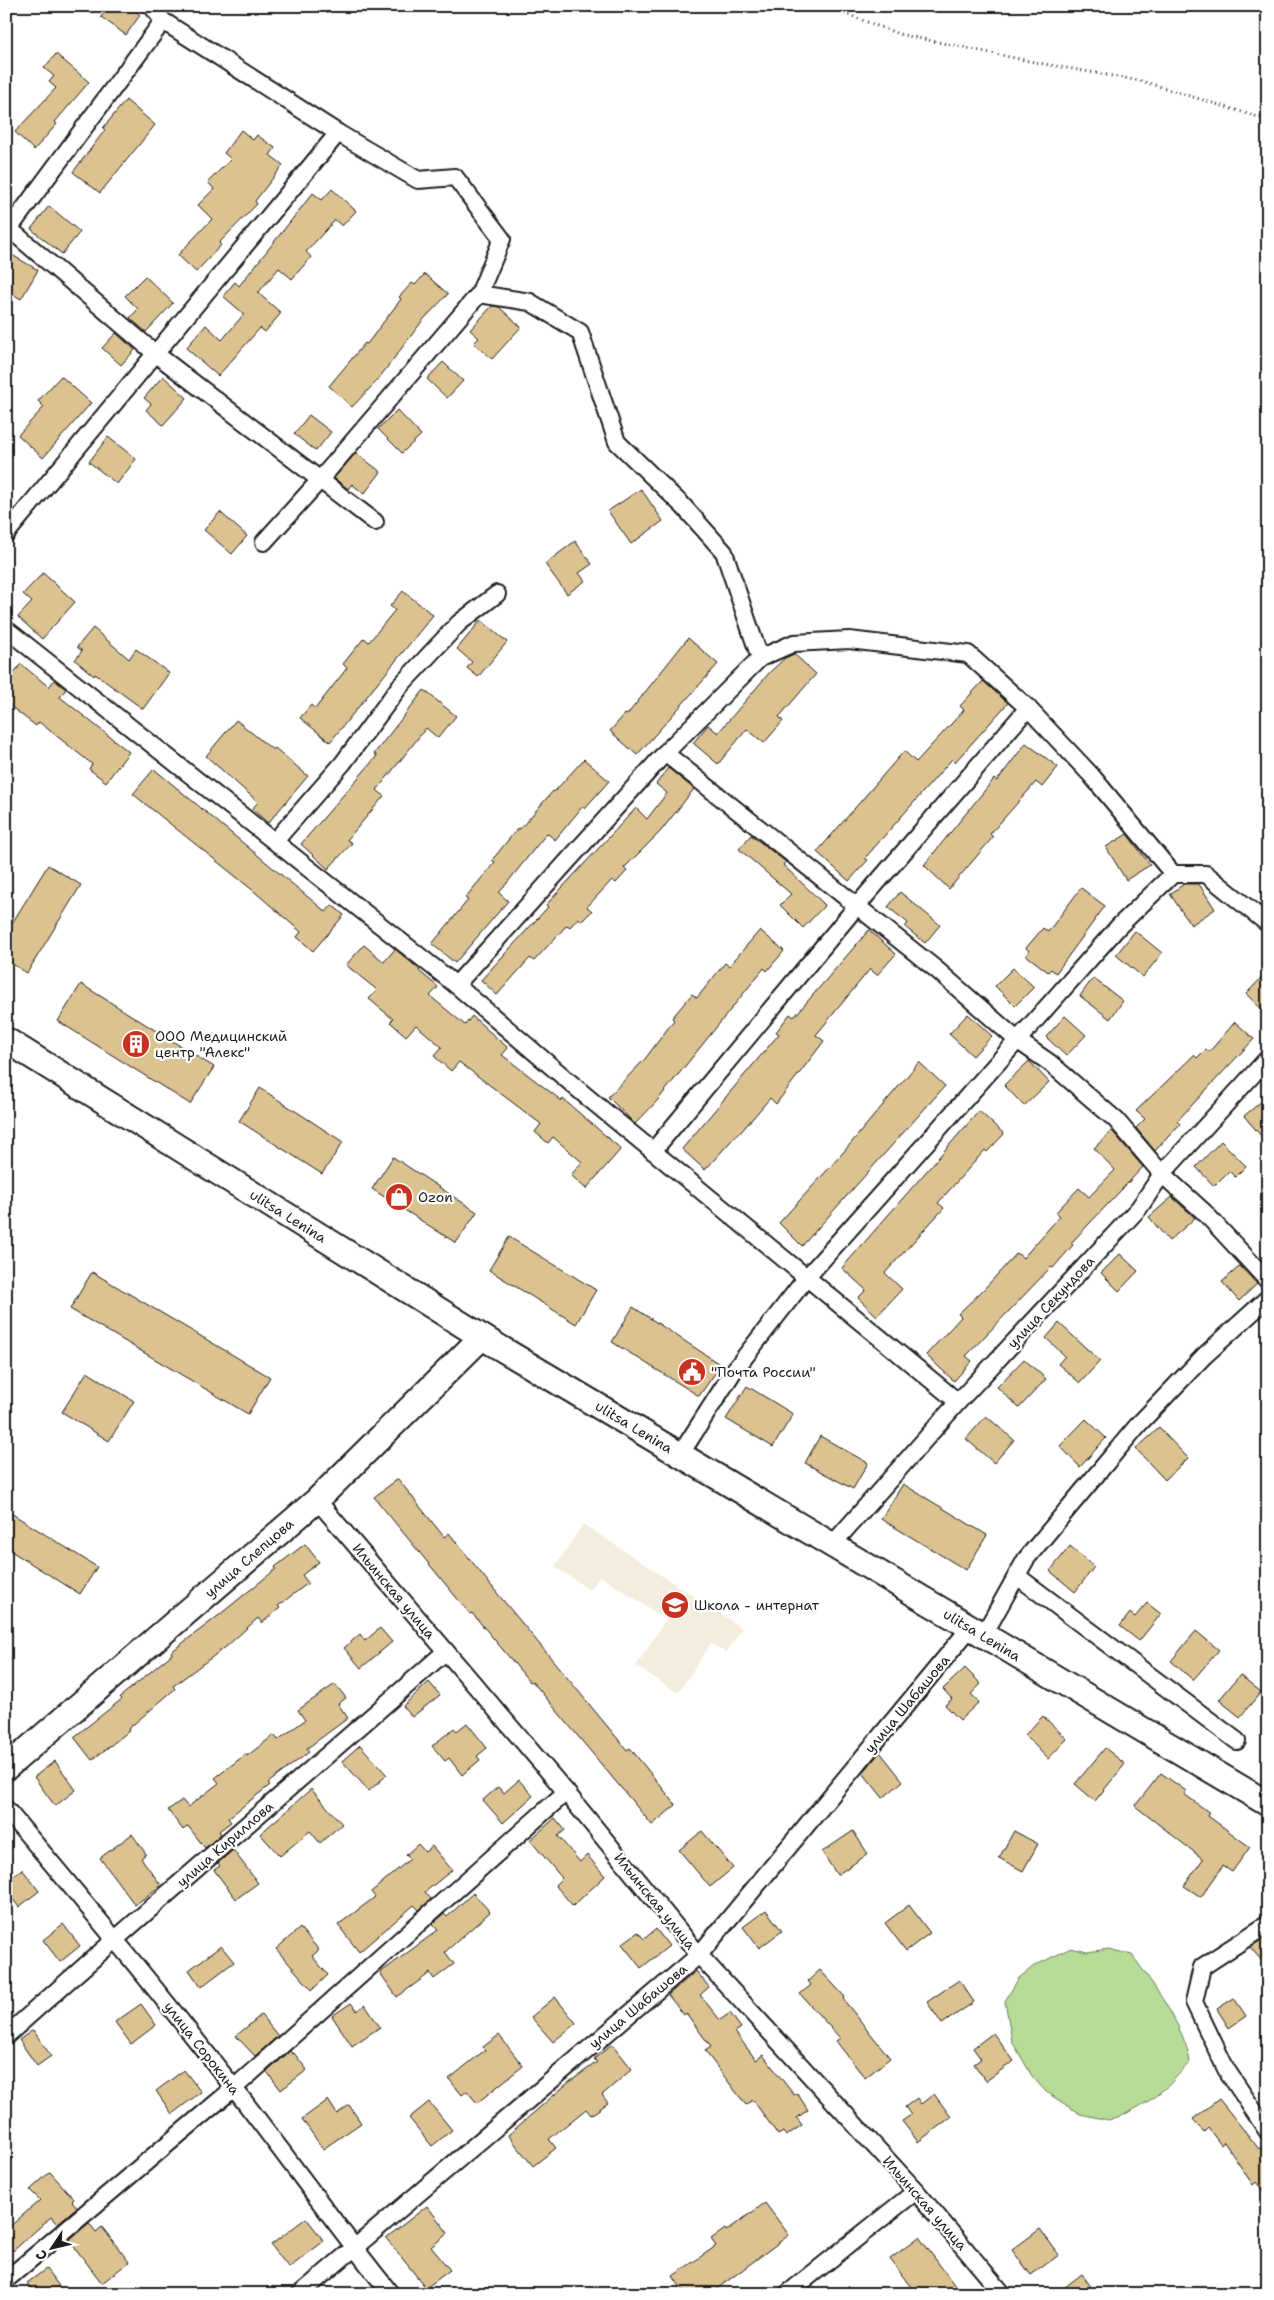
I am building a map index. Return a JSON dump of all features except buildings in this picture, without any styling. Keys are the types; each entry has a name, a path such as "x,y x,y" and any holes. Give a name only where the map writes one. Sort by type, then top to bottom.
{"main road":[{"name":"ulitsa Lenina","path":"6,1040 482,1337 1268,1804"},
{"name":"улица Слепцова","path":"6,1768 317,1500 482,1337"}],"street":[{"path":"152,6 163,21 338,132 418,180 455,177 502,239 479,294 319,482 264,542"},
{"path":"163,21 7,229 156,354 319,482 375,522"},
{"path":"6,534 338,132"},
{"path":"479,294 530,302 580,332 617,442 684,507 724,552 760,658"},
{"path":"275,840 343,763 400,686 459,622 497,594"},
{"path":"6,628 456,985 653,1151 958,1402"},
{"path":"456,985 665,753 760,658 794,643 849,640 968,654 1028,708 1091,775 1173,874"},
{"path":"653,1151 856,907 1028,708"},
{"path":"665,753 937,970 1017,1040 1050,1063 1116,1120 1162,1174 1204,1212 1268,1281"},
{"path":"680,1455 733,1372 807,1278 1119,926 1173,874 1206,874 1268,924"},
{"name":"улица Секундова","path":"832,1545 958,1402 1139,1208 1162,1174 1268,1058"},
{"name":"улица Шабашова","path":"300,2294 699,1954 976,1632 1017,1576 1026,1559 1138,1426 1204,1356 1268,1298"},
{"name":"Ильинская улица","path":"317,1500 566,1792 699,1954 916,2191 1003,2294"},
{"path":"1017,1576 1237,1741"},
{"name":"улица Кириллова","path":"6,2036 115,1938 445,1652"},
{"path":"6,2280 234,2088 566,1792"},
{"name":"улица Сорокина","path":"6,1809 115,1938 234,2088 353,2247 391,2294"},
{"path":"1268,1924 1202,1967 1194,2002 1226,2069 1268,2132"},
{"path":"787,2294 916,2191"}],"path":[{"path":"825,6 899,34 1044,64 1141,81 1268,120"}],"shaded area":[{"name":"Школа - интернат","path":"583,1524 742,1628 726,1653 711,1643 678,1693 636,1666 666,1619 600,1576 590,1590 555,1567"}],"green space":[{"path":"1071,1948 1087,1952 1109,1949 1132,1955 1167,2006 1187,2049 1190,2062 1168,2086 1149,2101 1118,2118 1108,2120 1080,2114 1046,2092 1032,2076 1012,2041 1005,2001 1019,1978 1034,1966"}],"place":[{"name":"ООО Медицинский центр \"Алекс\"","path":"136,1044"},
{"name":"Ozon","path":"399,1197"},
{"name":"\"Почта России\"","path":"692,1372"},
{"name":"Школа - интернат","path":"675,1605"}]}
